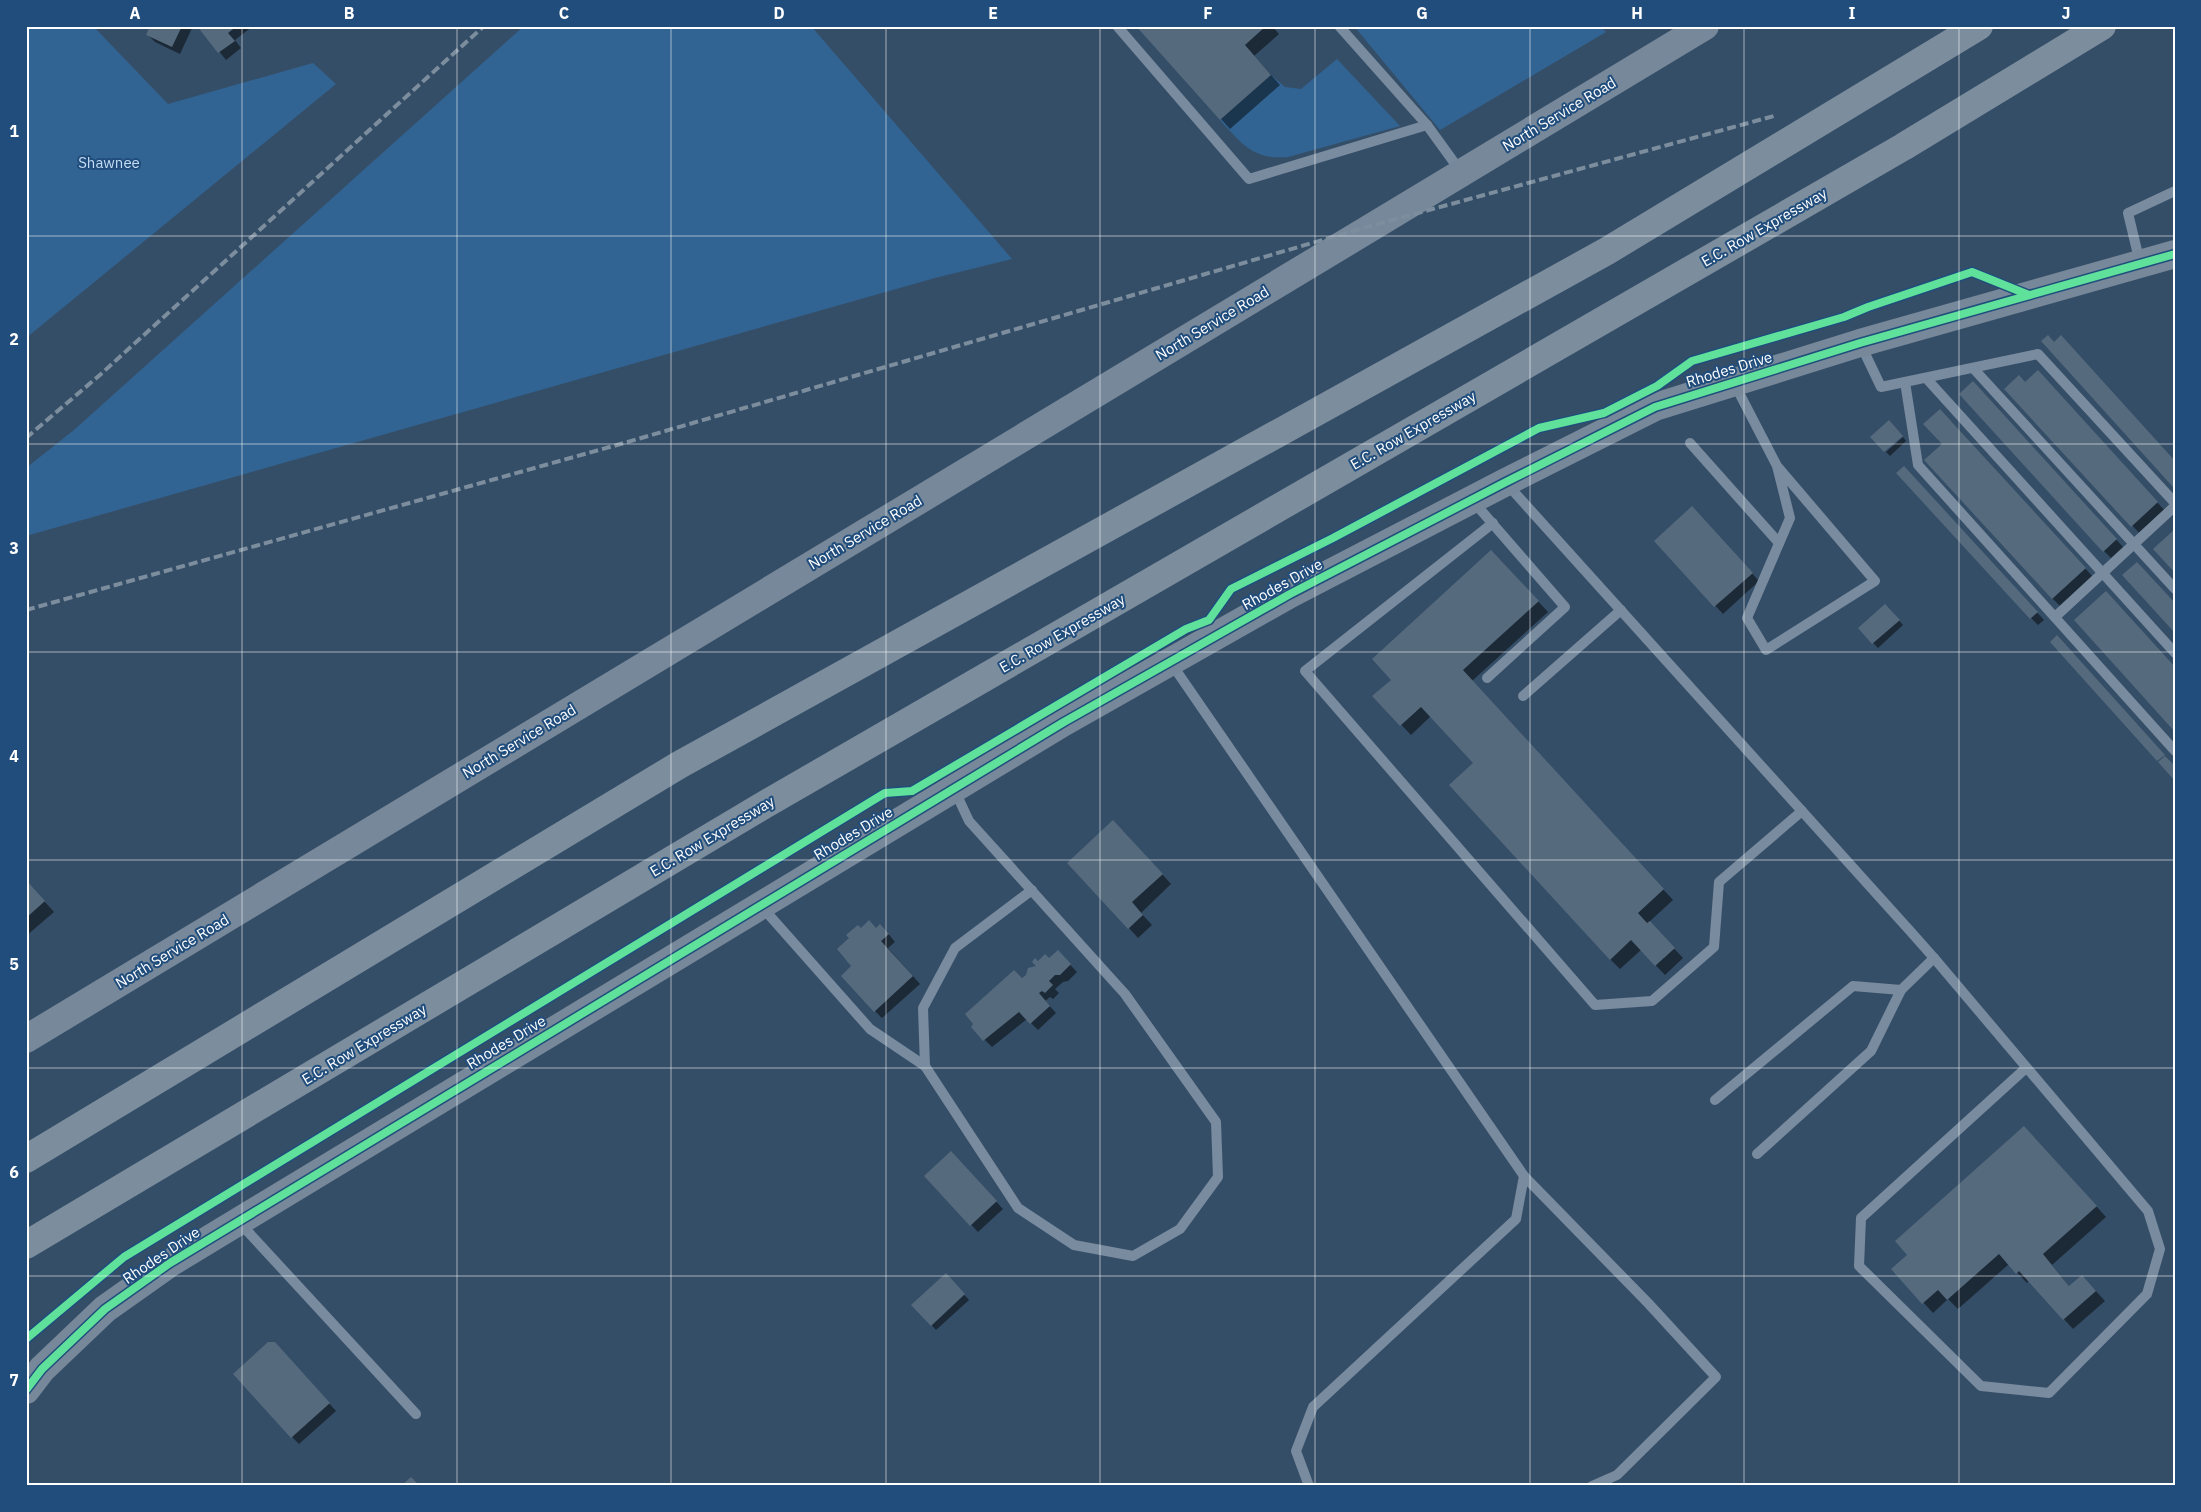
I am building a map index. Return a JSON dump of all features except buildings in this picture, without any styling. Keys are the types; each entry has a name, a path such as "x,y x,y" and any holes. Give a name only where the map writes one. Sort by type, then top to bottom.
{"highway":[{"path":"26,1159 679,765 1607,251 1979,26"},
{"name":"E.C. Row Expressway","path":"26,1246 764,805 1903,147 2102,26"}],"street":[{"name":"North Service Road","path":"26,1039 1705,26"},
{"name":"Rhodes Drive","path":"26,1390 42,1369 105,1310 170,1263 954,788 1290,594 1472,499 1655,407 1860,342 2175,254"}],"lane":[{"path":"1117,26 1249,178 1427,125"},
{"path":"1338,26 1427,125 1462,172"},
{"path":"2140,264 2128,213 2175,191"},
{"path":"1860,342 1881,387 2038,354 2175,505 2055,617"},
{"path":"1973,368 2175,589"},
{"path":"1926,378 2175,653"},
{"path":"1734,382 1777,466 1874,581 1766,650 1747,618 1790,518 1777,466"},
{"path":"1905,382 1918,465 2175,751"},
{"path":"1690,443 1779,543"},
{"path":"1506,482 1934,958 2148,1211 2160,1249 2147,1294 2049,1393 1981,1386 1859,1266 1860,1218 2026,1068"},
{"path":"1472,499 1565,607 1487,678"},
{"path":"1493,523 1306,671 1595,1005 1652,1000 1714,947 1719,882 1802,811"},
{"path":"1523,696 1621,610"},
{"path":"1170,662 1524,1176 1648,1303 1716,1377 1617,1475 1592,1486"},
{"path":"760,905 870,1029 925,1066 1018,1208 1074,1245 1132,1256 1180,1229 1218,1177 1216,1122 1125,994 969,821 954,788"},
{"path":"925,1066 923,1008 955,948 1032,890"},
{"path":"1757,1154 1871,1051 1901,990 1934,958"},
{"path":"1715,1100 1853,986 1901,990"},
{"path":"1309,1486 1296,1451 1313,1407 1516,1219 1524,1176"},
{"path":"238,1222 416,1414"}],"green space":[{"name":"Shawnee","path":"26,26 93,26 168,104 313,63 336,84 26,338"},
{"path":"524,26 811,26 1012,259 935,278 26,536 26,468 74,430"},
{"path":"1354,26 1600,26 1606,32 1440,130"},
{"path":"1337,59 1400,126 1288,157 1276,157 1266,156 1249,149 1220,120 1271,75 1285,87 1301,89"}],"railway":[{"path":"26,438 101,374 484,26"},
{"path":"26,610 617,445 1374,225 1774,116"}],"cycle path":[{"path":"26,1390 42,1369 105,1309 170,1263 1064,722 1290,594 1655,407 1860,343 2175,254"},
{"path":"26,1339 124,1257 885,793 912,791 1186,629 1209,620 1231,589 1333,538 1539,428 1604,413 1657,386 1692,361 1844,317 1972,272 2029,295"}]}
